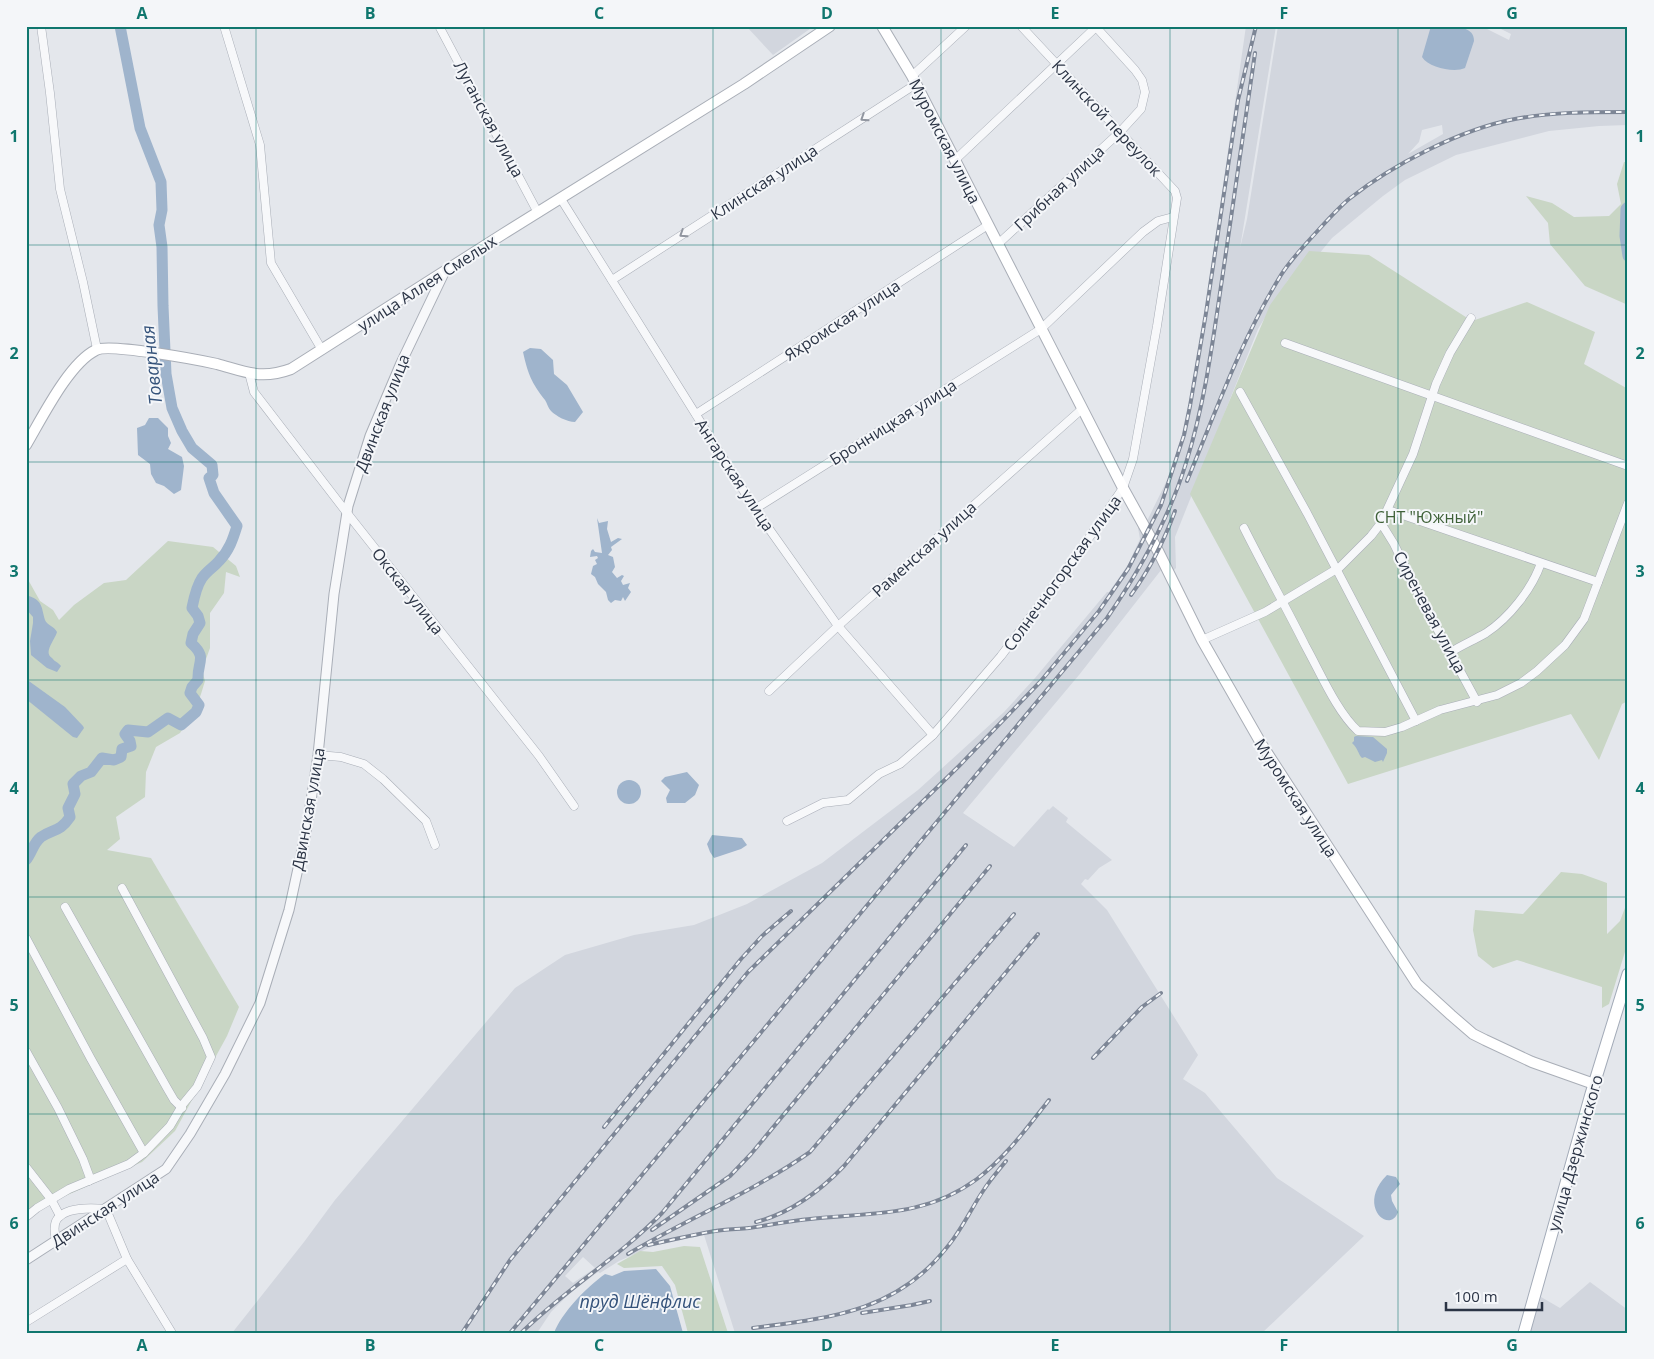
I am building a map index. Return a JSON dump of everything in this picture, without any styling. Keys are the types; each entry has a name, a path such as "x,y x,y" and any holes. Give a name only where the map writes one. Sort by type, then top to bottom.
{"main road":[{"name":"улица Аллея Смелых","path":"97,349 111,348 166,355 216,364 258,375 277,374 292,369 744,84 830,26"},
{"name":"Муромская улица","path":"882,26 914,80 1041,328"},
{"path":"1041,328 1082,409"},
{"path":"26,444 68,376 86,357 97,349"},
{"name":"Муромская улица","path":"1082,409 1158,551 1202,640 1277,770 1417,984 1474,1034 1523,1059 1594,1084"},
{"name":"улица Дзержинского","path":"1524,1333 1594,1084 1628,974"}],"street":[{"path":"41,26 60,188 97,349"},
{"path":"224,26 260,145 271,263 322,350"},
{"name":"Луганская улица","path":"439,26 538,213"},
{"path":"914,80 966,26"},
{"name":"Клинской переулок","path":"1021,26 1175,191 1177,198 1173,217"},
{"path":"955,160 1096,27"},
{"name":"Грибная улица","path":"998,244 1120,132 1141,109 1145,92 1142,80 1096,27"},
{"name":"Клинская улица","path":"612,280 914,80"},
{"name":"Ангарская улица","path":"561,199 755,509 838,626 933,735"},
{"path":"1041,328 1143,232 1158,221 1173,217"},
{"name":"Солнечногорская улица","path":"786,821 823,803 848,800 879,774 900,764 933,735 1002,656 1080,551 1123,488 1133,459 1157,326 1173,217"},
{"name":"Яхромская улица","path":"696,414 988,225"},
{"name":"Двинская улица","path":"26,1260 166,1169 190,1134 225,1074 260,1003 289,910 307,827 318,755 334,594 347,513 370,436 401,363 444,273"},
{"path":"1202,640 1265,612 1336,569 1355,554 1381,524 1413,454 1432,395 1450,353 1471,318"},
{"name":"Бронницкая улица","path":"755,509 1041,328"},
{"path":"1285,343 1628,466"},
{"name":"Окская улица","path":"249,373 254,392 539,756 574,806"},
{"path":"1240,392 1416,721"},
{"name":"Раменская улица","path":"769,691 838,626 1082,409"},
{"path":"1244,528 1326,684 1352,725 1358,731 1386,732 1440,710 1477,702 1497,695 1521,683 1551,659 1565,645 1584,618 1628,503"},
{"path":"1388,510 1598,582"},
{"name":"Сиреневая улица","path":"1381,524 1394,544 1477,702"},
{"path":"1451,652 1487,632 1509,612 1530,589 1542,563"},
{"path":"318,755 341,756 364,764 395,790 426,821 435,844"},
{"path":"26,1217 51,1199 77,1185 129,1164 144,1153 165,1132 182,1108 201,1080 211,1057 203,1038 122,888"},
{"path":"65,906 167,1088 174,1100 182,1108"},
{"path":"26,938 90,1059 143,1148 144,1153"},
{"path":"26,1051 58,1108 83,1159 90,1178 89,1181"},
{"path":"26,1167 51,1199 60,1216"},
{"path":"56,1241 54,1227 60,1216 80,1208 106,1209 127,1259 172,1333"},
{"path":"26,1322 127,1259"}],"shaded area":[{"path":"746,26 814,26 773,55"},
{"path":"1246,26 1276,26 1240,248 1247,219 1278,26 1368,26 1373,28 1370,26 1481,26 1509,40 1511,34 1495,26 1628,26 1628,125 1549,131 1456,155 1405,180 1383,196 1332,238 1319,254 1288,280 1258,329 1175,537 1176,568 1173,571 1146,523 1171,472 1188,415 1203,325","holes":["1442,125 1443,134 1408,154 1419,142 1422,130"]},
{"path":"1143,525 1165,565 1079,675 963,813 1014,847 1048,809 1053,806 1068,818 1066,822 1112,860 1099,868 1088,880 1085,879 1081,884 1107,910 1198,1055 1183,1079 1205,1093 1277,1178 1364,1236 1262,1333 735,1333 704,1235 653,1246 619,1261 600,1273 598,1272 571,1292 551,1312 537,1333 232,1333 335,1200 515,988 565,955 634,935 694,925 747,904 822,863 918,790 1004,712 1107,592 1109,592 1132,559 1140,539 1138,528","holes":["583,1257 595,1268 573,1283 565,1276"]},
{"path":"1590,1282 1628,1310 1628,1333 1530,1333 1541,1297 1560,1308"}],"green space":[{"path":"1624,162 1628,162 1628,305 1585,286 1550,244 1548,223 1526,196 1552,203 1574,217 1609,216 1621,204 1617,184"},
{"name":"СНТ \"Южный\"","path":"1309,251 1369,255 1472,321 1527,302 1595,332 1584,364 1628,389 1628,701 1622,704 1599,760 1571,714 1348,784 1190,494 1270,305"},
{"path":"168,541 213,547 236,566 240,577 226,572 224,593 210,613 210,648 202,670 205,681 195,711 180,733 156,747 146,772 145,797 116,817 120,839 107,850 151,858 239,1007 227,1036 175,1131 142,1162 45,1205 26,1222 26,576 40,601 53,610 59,620 74,605 104,583 126,580"},
{"path":"1561,872 1582,874 1607,883 1607,934 1620,921 1628,900 1628,942 1609,1004 1602,1008 1602,987 1517,960 1493,968 1478,956 1473,930 1475,910 1523,914"},
{"path":"684,1246 700,1247 728,1333 688,1333 675,1285 662,1266 624,1268 617,1264 640,1251 653,1252"}],"water":[{"path":"1431,26 1464,28 1473,35 1474,41 1465,68 1449,70 1436,67 1425,61 1422,57"},
{"path":"530,348 541,349 553,360 554,374 567,385 583,412 575,422 565,420 553,413 536,388 528,372 523,352"},
{"path":"149,418 158,418 168,428 168,436 171,443 168,449 182,457 184,466 181,490 174,494 164,486 156,483 151,474 150,464 138,455 137,428 145,425"},
{"path":"597,518 599,523 608,521 607,529 611,542 618,538 622,539 611,547 612,550 608,555 613,557 615,567 612,572 617,578 622,575 624,576 621,581 623,585 630,583 628,588 631,592 625,601 623,597 621,601 615,600 611,603 606,592 591,574 593,566 597,564 595,560 598,558 597,556 590,557 591,551 593,549 595,552 602,553"},
{"path":"26,595 38,601 42,607 46,622 57,632 50,646 49,653 61,666 57,672 47,668 31,655 30,641 33,617 26,609"},
{"path":"26,679 65,707 83,726 84,728 77,738 73,737 26,699"},
{"path":"1356,736 1373,737 1387,749 1383,762 1382,760 1375,762 1365,757 1362,758 1352,743"},
{"path":"687,772 699,785 695,795 685,803 667,803 666,798 670,790 661,781 665,777"},
{"path":"629,780 638,783 641,792 638,801 629,804 620,801 617,792 620,783"},
{"path":"712,835 742,838 747,845 741,849 714,858 707,844"},
{"path":"1387,1175 1396,1177 1400,1184 1391,1195 1398,1212 1394,1218 1389,1220 1383,1219 1378,1214 1375,1206 1378,1186"},
{"name":"пруд Шёнфлис","path":"656,1269 670,1286 683,1333 554,1333 576,1300 605,1274 612,1276 624,1271"}],"waterway":[{"name":"Товарная","path":"26,860 38,839 60,828 70,817 68,808 75,794 73,784 81,776 91,772 102,758 114,760 121,757 122,749 131,746 125,734 128,730 148,732 168,718 181,725 196,712 199,705 190,693 198,680 200,656 191,643 193,634 200,623 198,616 192,608 200,581 225,553 237,526 214,493 209,478 213,475 212,465 192,448 172,408 166,374 162,247 159,225 162,210 161,182 140,128 120,26"},
{"path":"1628,207 1626,209 1625,236 1628,256"}],"railway":[{"path":"462,1333 510,1260 748,972 959,766 1040,682 1099,611 1128,569 1161,505 1184,435 1206,313 1238,100 1256,26"},
{"path":"510,1333 1107,618 1142,563 1153,544 1179,484 1199,415 1213,341 1255,53"},
{"path":"1187,481 1241,350 1281,275 1304,246 1349,199 1406,161 1450,140 1494,124 1543,115 1585,112 1628,112"},
{"path":"1131,595 1156,554 1175,511"},
{"path":"521,1333 628,1244 662,1213 966,845"},
{"path":"652,1230 730,1176 751,1154 990,866"},
{"path":"604,1127 741,959 762,936 791,911"},
{"path":"628,1254 743,1193 810,1152 1014,914"},
{"path":"756,1222 793,1207 825,1184 844,1166 1038,934"},
{"path":"1093,1058 1142,1007 1161,993"},
{"path":"648,1245 723,1230 896,1211 937,1201 957,1192 988,1170 1016,1142 1049,1100"},
{"path":"753,1328 835,1315 860,1308 884,1298 907,1285 928,1268 948,1246 986,1187 1006,1161"},
{"path":"862,1313 930,1301"}]}
